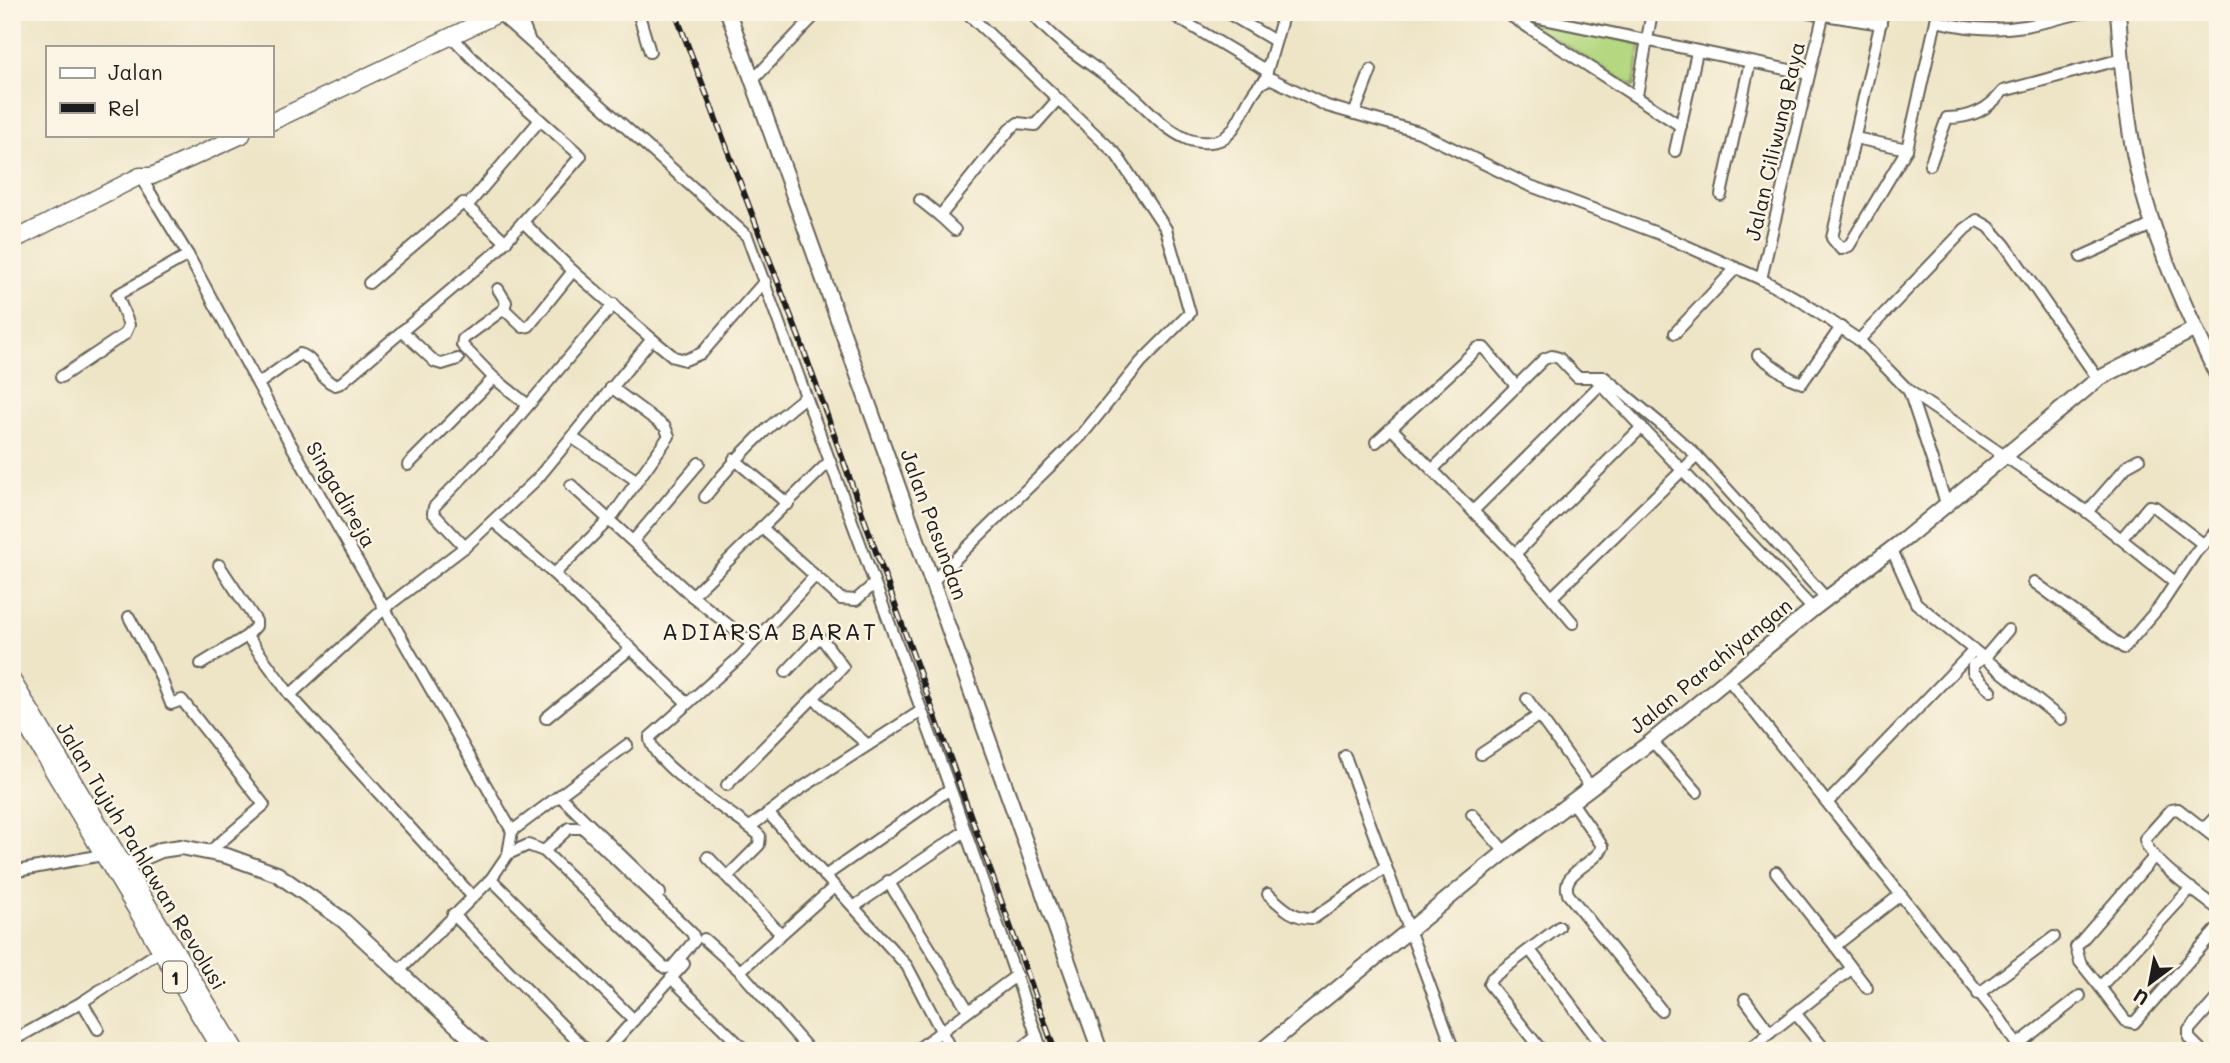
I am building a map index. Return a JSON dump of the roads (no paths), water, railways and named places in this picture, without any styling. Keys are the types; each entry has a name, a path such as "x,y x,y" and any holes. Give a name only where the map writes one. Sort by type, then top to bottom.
{"main road":[{"path":"273,120 500,13"},
{"path":"12,241 240,136"},
{"path":"12,252 146,179"},
{"name":"Jalan Tujuh Pahlawan Revolusi","path":"12,680 236,1051"},
{"name":"Jalan Tujuh Pahlawan Revolusi","path":"12,702 221,1051"}],"street":[{"path":"518,12 531,42"},
{"path":"638,12 650,52"},
{"name":"Jalan Pasundan","path":"728,12 934,580 1100,1051"},
{"path":"754,79 818,12"},
{"path":"934,580 1081,436 1141,362 1190,313 1166,229 1116,154 967,12"},
{"path":"1031,12 1066,49 1119,85 1176,133 1189,140 1214,141 1232,132 1267,75 1284,12"},
{"path":"1168,12 1267,75 1354,114 1419,132 1528,185 1657,233 1761,279 1859,340 1909,391 2087,512 2175,582"},
{"path":"1226,12 1275,41"},
{"path":"1508,12 1809,74"},
{"path":"1508,12 1681,125"},
{"path":"1637,95 1652,12"},
{"path":"1806,12 1881,24"},
{"path":"1883,12 1832,238 1841,249 1849,246 1907,149 1937,17 1971,30 1999,29 2084,12"},
{"path":"2118,12 2131,138 2154,224 2218,377"},
{"path":"500,13 737,224 747,236 950,789 1042,1051"},
{"name":"Jalan Ciliwung Raya","path":"1761,279 1824,14"},
{"path":"258,384 300,354 306,355 327,382 335,385 341,383 506,242 581,156 450,35"},
{"path":"1675,151 1697,52"},
{"path":"1930,164 1947,118 1964,118 1980,111 1995,101 2003,91 2122,59"},
{"path":"1721,195 1750,62"},
{"path":"1354,114 1370,70"},
{"path":"940,216 1010,129 1018,123 1035,125 1058,99"},
{"path":"468,205 540,120"},
{"path":"1855,138 1907,149"},
{"name":"Singadireja","path":"146,179 258,384 512,831"},
{"path":"920,200 954,230"},
{"path":"369,284 457,205 468,205 506,242"},
{"path":"1859,340 1965,229 1977,220 1989,227 2006,245 2098,379"},
{"path":"524,223 573,271 674,357 694,359 765,281"},
{"path":"2081,257 2154,224"},
{"path":"61,377 125,334 129,325 117,295 188,255"},
{"path":"1675,333 1736,268"},
{"path":"503,309 523,327 529,326 573,271"},
{"path":"498,289 506,302 503,309 463,339 462,345 494,379 528,405"},
{"path":"465,547 433,513 434,507 528,405 614,304"},
{"path":"1758,355 1790,378 1802,383 1841,327"},
{"name":"Jalan Parahiyangan","path":"1261,1051 1505,852 1652,741 1813,609 1892,550 2098,379 2196,329"},
{"path":"402,331 435,362 442,364 458,359"},
{"path":"290,695 385,608 494,522 537,479 653,339"},
{"path":"1376,442 1478,348 1484,348 1517,387"},
{"path":"1433,469 1544,359 1552,356 1559,358 1572,375 1597,382 1683,468 1813,609"},
{"path":"1473,511 1604,377 1697,456 1826,599"},
{"path":"408,465 494,379"},
{"path":"554,573 611,518 636,480 666,443 669,432 611,387"},
{"path":"1909,391 1946,503"},
{"path":"705,497 734,459 762,431 805,397"},
{"path":"1515,554 1642,427"},
{"path":"1391,428 1515,554 1573,623"},
{"path":"571,437 636,480"},
{"path":"1553,596 1697,456"},
{"path":"734,459 788,504"},
{"path":"2087,512 2128,465 2139,459"},
{"path":"692,596 830,461"},
{"path":"633,541 699,463"},
{"path":"571,485 611,518 692,596 751,643"},
{"path":"2122,538 2149,506 2155,507 2203,544"},
{"path":"494,522 554,573 629,650 687,703"},
{"path":"761,527 841,599 851,602 874,584"},
{"path":"2034,582 2124,648 2160,606 2203,544 2218,528"},
{"path":"1892,550 1916,603 2061,719"},
{"path":"201,664 247,636 253,631 256,621 219,565"},
{"path":"728,876 760,841 750,827 673,770 650,744 655,731 751,643 814,577"},
{"path":"129,617 171,704 182,700 264,805 209,852"},
{"path":"1991,691 1972,669 1973,665 1985,657 2008,630"},
{"path":"247,636 290,695 472,896"},
{"path":"727,785 843,667 823,640 817,639 786,672"},
{"path":"547,718 629,650"},
{"path":"1828,802 1974,650"},
{"path":"1728,679 1979,994 2017,1048 2080,996"},
{"path":"813,698 868,746"},
{"path":"1527,699 1590,786"},
{"path":"750,827 921,711"},
{"path":"1481,754 1538,716"},
{"path":"1652,741 1697,792"},
{"path":"398,972 491,878 508,854 512,831 561,797 627,745"},
{"path":"1345,756 1454,1051"},
{"path":"825,876 950,789"},
{"path":"561,797 637,869 704,939 740,971 810,1051"},
{"path":"1571,801 1603,848 1595,858 1570,876 1566,884 1568,894 1661,1010"},
{"path":"2218,839 2183,811 2171,810 2145,839 2154,857 2218,909"},
{"path":"768,813 834,887 855,906 912,974 948,1044 947,1051"},
{"path":"1472,814 1505,852"},
{"path":"2205,828 2218,814"},
{"path":"508,854 528,845 544,851 659,965 672,967 692,946 695,940 692,933 583,828 569,828 544,851"},
{"path":"855,906 965,831"},
{"path":"124,866 172,848 209,852 260,866 297,886 343,920 484,1051"},
{"path":"12,872 102,855"},
{"path":"708,857 780,933"},
{"path":"2154,857 2076,947 2080,962 2126,1021 2134,1023 2218,928"},
{"path":"1268,894 1301,919 1314,918 1386,867"},
{"path":"1776,872 1867,988"},
{"path":"491,878 634,1020"},
{"path":"888,881 968,1010"},
{"path":"740,971 834,887"},
{"path":"2100,988 2191,888"},
{"path":"1835,946 1900,895"},
{"path":"453,914 519,986 587,1051"},
{"path":"1542,1051 1489,984 1492,978 1559,927"},
{"path":"1979,994 2054,937"},
{"path":"606,1051 704,939"},
{"path":"1530,950 1606,1051"},
{"path":"12,1041 82,1002 160,951"},
{"path":"1747,1051 1763,1046 1770,1033 1851,969"},
{"path":"915,1051 1017,975"},
{"path":"671,978 746,1051"},
{"path":"2202,1051 2189,1038 2189,1030 2218,997"},
{"path":"1745,999 1770,1033"},
{"path":"82,1002 98,1029"},
{"path":"1797,1014 1826,1051"},
{"path":"1018,1051 1037,1036"}],"railway":[{"path":"675,12 800,340 1055,1051"}],"district":[{"name":"ADIARSA BARAT","path":"770,630"}]}
